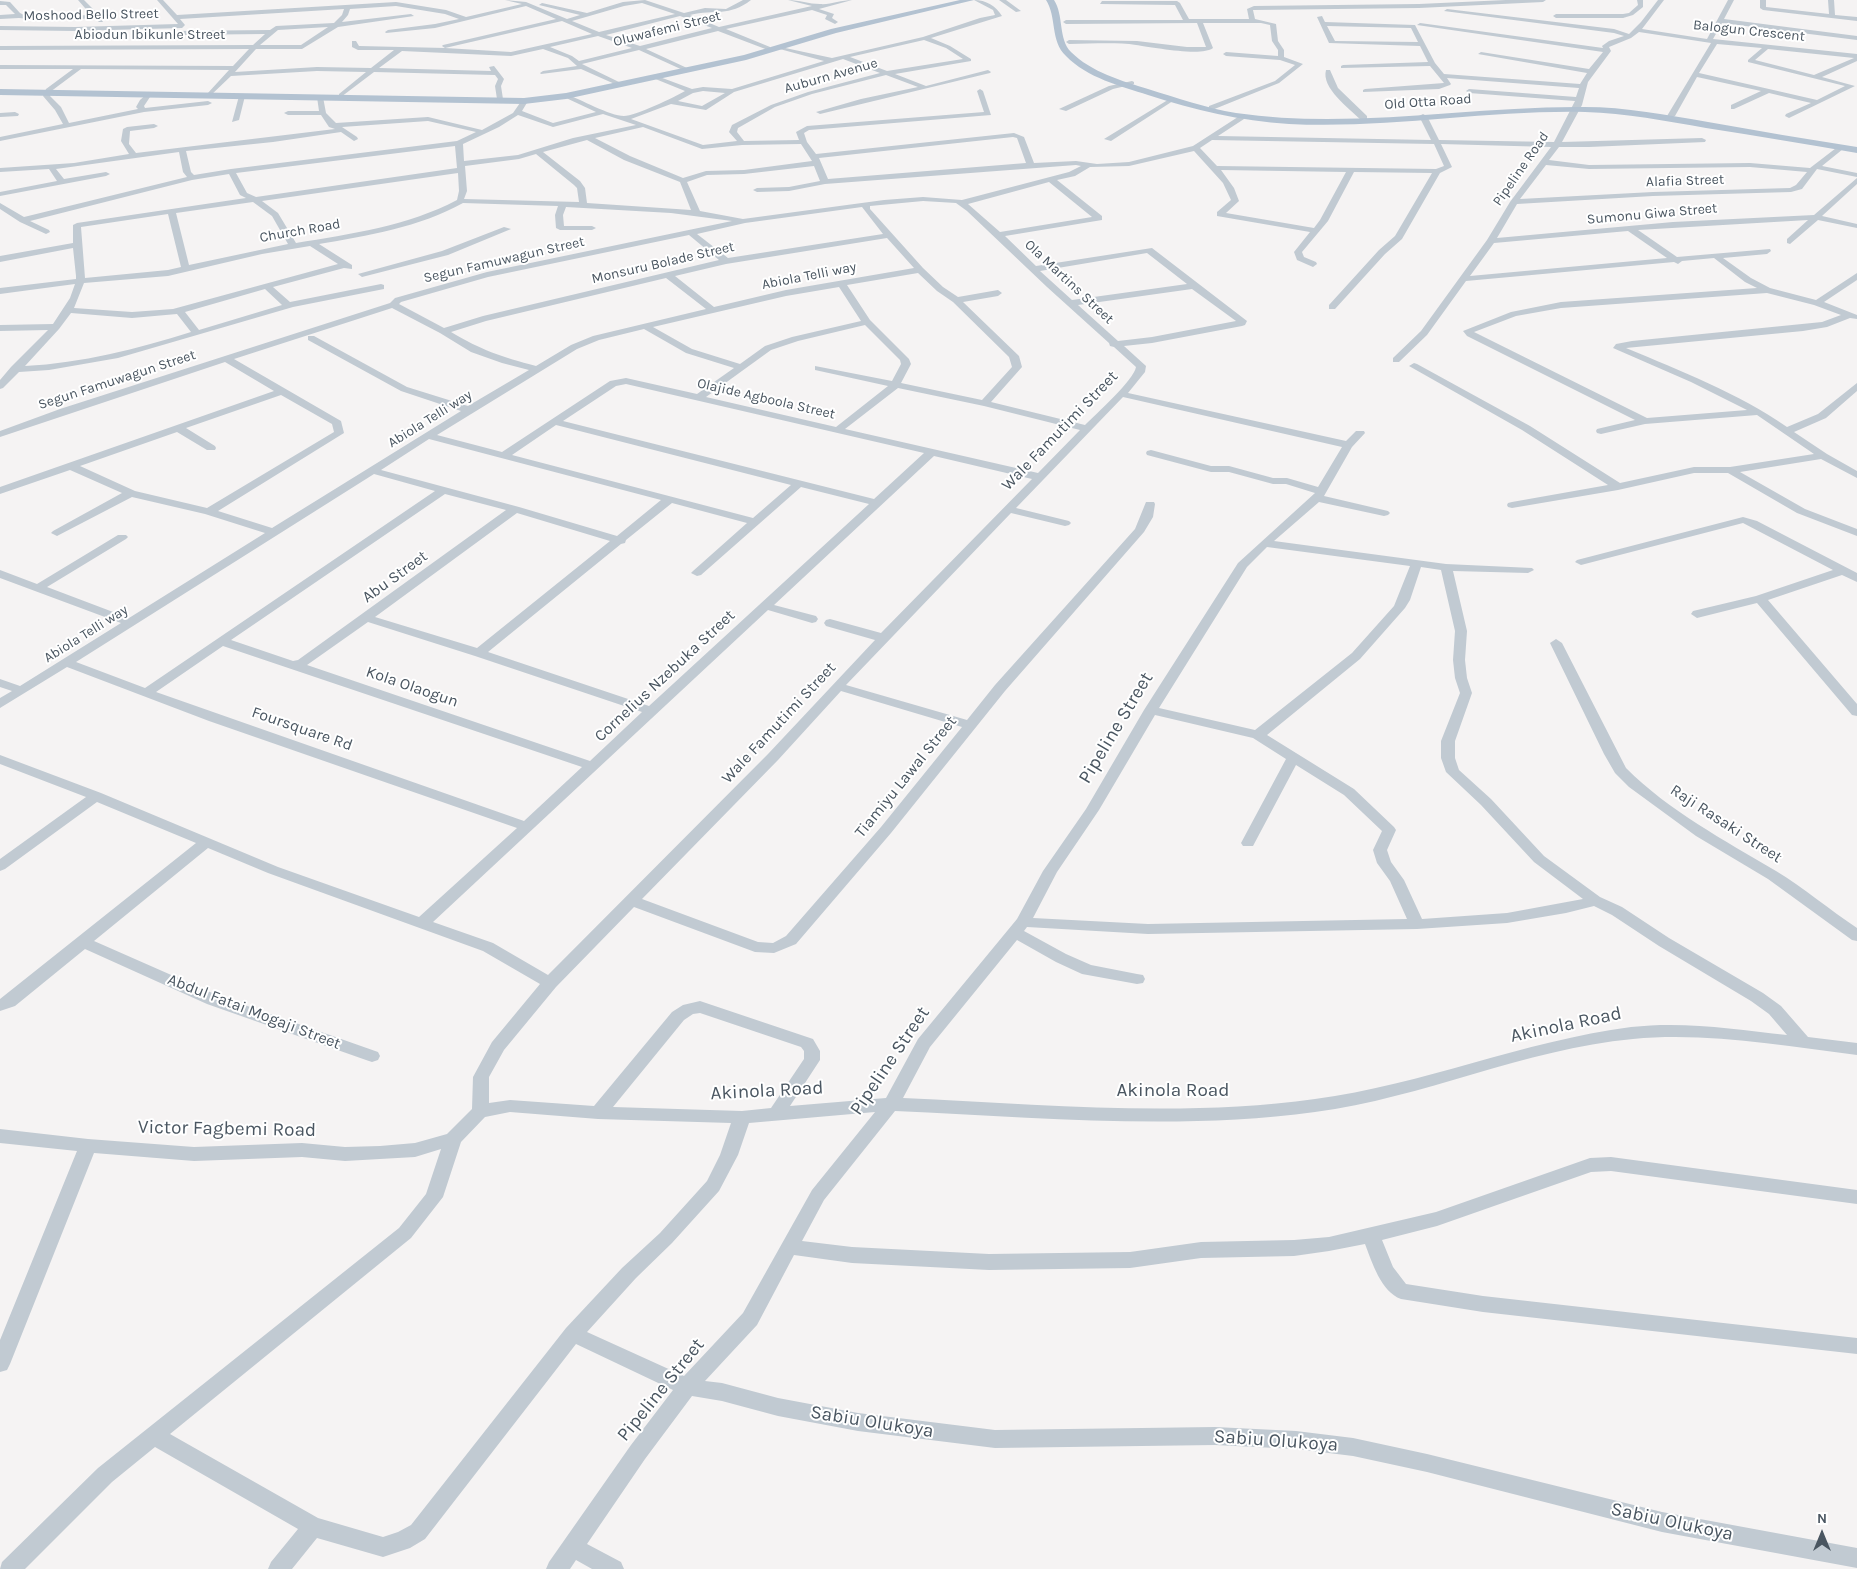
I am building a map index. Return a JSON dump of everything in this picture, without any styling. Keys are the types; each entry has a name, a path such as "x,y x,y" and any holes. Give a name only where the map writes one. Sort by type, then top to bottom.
{"main road":[{"path":"48,91 209,97 341,95 460,99 500,99 557,95 685,69 962,0"},
{"path":"0,91 209,97 524,100 566,96 721,63 806,38 970,0"},
{"name":"Old Otta Road","path":"1050,0 1057,14 1060,39 1065,52 1082,65 1173,100 1241,117 1332,121 1577,105 1857,149"},
{"path":"1058,0 1063,10 1069,42"},
{"name":"Old Otta Road","path":"1069,42 1075,54 1089,64 1129,83 1212,108 1239,114 1272,117 1364,118 1577,105 1671,116 1857,149"}],"street":[{"path":"81,0 97,16 105,28"},
{"path":"160,0 166,0"},
{"path":"160,0 177,17 182,26 161,46"},
{"path":"508,0 525,4 551,6 587,15"},
{"path":"431,49 587,15 641,0 768,48"},
{"path":"354,42 356,48 431,49 511,54 705,10 727,11 748,0"},
{"path":"791,0 823,6"},
{"name":"Oluwafemi Street","path":"543,73 718,29 849,0"},
{"path":"671,102 690,104 703,108 712,105 732,91 843,56 925,38 982,19 999,16 995,9 977,0"},
{"path":"1002,0 1018,11"},
{"path":"1322,0 1328,8"},
{"path":"1252,21 1251,8 1419,6 1543,0"},
{"path":"1524,20 1522,18 1528,16 1626,16 1641,6 1640,0"},
{"name":"Pipeline Road","path":"1396,360 1424,333 1491,242 1514,202 1557,144 1577,105 1590,71 1608,51 1606,46 1610,42 1629,37 1638,30 1661,0"},
{"path":"1671,116 1694,74 1709,54 1712,41 1731,0"},
{"path":"1763,0 1762,8 1857,19"},
{"path":"1831,0 1832,16"},
{"path":"4,2 20,16"},
{"path":"177,17 347,8 386,2 435,10 466,19"},
{"path":"386,2 411,16 435,26"},
{"path":"1102,3 1177,3 1188,21"},
{"path":"388,32 435,26 525,4 639,48 685,69"},
{"path":"1419,6 1430,14 1524,20 1614,31 1629,37"},
{"path":"336,25 347,8"},
{"path":"814,8 832,16 827,18 835,22"},
{"path":"1316,8 1331,42 1420,44"},
{"path":"1430,14 1420,25 1608,51"},
{"path":"0,17 20,16 60,19 97,16"},
{"path":"0,139 209,97 254,47 276,28 284,26 336,25 411,16"},
{"path":"1069,42 1137,42 1143,45 1208,49 1210,48 1210,43 1199,21"},
{"path":"1066,22 1252,21 1273,24 1275,41 1281,50 1281,58"},
{"path":"1721,21 1857,38"},
{"path":"1323,24 1413,26 1420,44 1432,64 1443,76 1447,86 1365,90"},
{"name":"Abiodun Ibikunle Street","path":"0,48 304,47 336,25"},
{"name":"Moshood Bello Street","path":"0,28 182,26"},
{"name":"Balogun Crescent","path":"1638,30 1856,60"},
{"path":"173,33 271,32"},
{"path":"1137,33 1137,42"},
{"name":"Auburn Avenue","path":"742,143 733,130 773,106 810,92 888,73 969,60 948,47 925,38"},
{"path":"543,46 570,56 580,65 617,83"},
{"path":"778,47 831,60"},
{"path":"341,95 400,49"},
{"path":"1765,49 1750,61 1852,86 1789,116"},
{"path":"1212,108 1277,82 1300,64 1281,58 1226,54"},
{"path":"1481,54 1590,71"},
{"path":"843,56 926,88"},
{"path":"1816,76 1856,60"},
{"path":"496,62 491,66 502,79 498,86 500,99"},
{"path":"1343,67 1432,64"},
{"path":"0,67 234,68"},
{"path":"66,125 58,109 46,96 48,91 79,68"},
{"path":"228,74 317,69 496,73"},
{"path":"1328,71 1327,78 1339,94 1364,118"},
{"path":"820,112 988,72"},
{"path":"1694,74 1818,102"},
{"path":"1443,76 1584,86"},
{"path":"655,77 691,91 732,91"},
{"path":"1063,109 1111,87 1129,83"},
{"path":"690,104 715,90"},
{"path":"1734,107 1769,90"},
{"path":"626,118 671,102 691,91"},
{"path":"825,182 815,159 802,142 800,132 803,129 986,114 988,113 980,91"},
{"path":"1469,91 1577,105"},
{"path":"144,110 140,107 142,101 149,94"},
{"path":"235,120 242,96"},
{"path":"566,96 603,112 644,124 702,147 742,143 802,142"},
{"path":"320,97 322,113 332,124 354,139"},
{"path":"23,220 192,178 231,171 459,143 483,132 517,112 523,106 524,100"},
{"path":"1108,138 1173,100"},
{"path":"861,101 870,111 874,122"},
{"path":"517,112 553,126 603,112"},
{"path":"288,113 322,113"},
{"path":"0,115 15,114"},
{"path":"1212,168 1437,171 1448,168 1423,116"},
{"path":"756,190 789,189 825,182 1031,165 1076,163 1097,166 1160,158 1196,148 1241,117"},
{"path":"332,124 428,120 483,132"},
{"path":"0,386 14,369 56,327 74,300 80,280 76,225 461,167 538,152 644,124"},
{"path":"135,156 125,145 124,138 127,129 154,126"},
{"path":"0,170 51,168 182,149 273,140 342,130"},
{"path":"589,138 627,158 683,180 706,173 744,172 815,159 1014,135 1020,137 1031,165"},
{"path":"1212,138 1601,145 1702,140"},
{"path":"459,143 463,191 460,199 462,201 583,204 696,212 745,221"},
{"name":"Alafia Street","path":"1514,202 1653,194 1791,190 1799,187 1814,168 1840,147"},
{"path":"1196,148 1212,168 1227,182 1235,197 1235,201 1220,214 1316,231"},
{"path":"182,149 187,172 192,178"},
{"path":"92,152 102,161"},
{"path":"538,152 578,183 581,188 583,204"},
{"path":"1542,162 1589,167 1731,164 1814,168 1857,175"},
{"path":"961,203 1072,174 1088,166"},
{"path":"51,168 62,182"},
{"path":"1313,264 1300,258 1298,252 1324,221 1352,169"},
{"path":"231,171 244,195 254,199 275,215 293,245"},
{"path":"1332,307 1382,252 1399,237 1437,171"},
{"path":"0,194 106,174"},
{"path":"998,236 1099,218 1050,179"},
{"path":"683,180 696,212"},
{"path":"1790,241 1857,180"},
{"name":"Segun Famuwagun Street","path":"0,434 64,411 226,359 390,296 745,221 923,199 950,200 961,203 970,210"},
{"name":"Church Road","path":"0,291 80,280 156,275 293,245 312,243 402,224 447,210 462,201"},
{"path":"563,204 560,215 560,228 592,228"},
{"path":"866,205 866,209 920,270 940,289 956,300 1009,351 1016,361 1017,366 1013,373 984,404"},
{"path":"0,206 46,232"},
{"name":"Ola Martins Street","path":"970,210 1113,344 1140,366 1140,372 1137,376"},
{"path":"171,211 186,269"},
{"name":"Sumonu Giwa Street","path":"1491,242 1673,224 1816,217 1857,226"},
{"path":"1630,228 1678,261"},
{"path":"362,274 445,253 507,229"},
{"path":"691,233 726,261"},
{"name":"Monsuru Bolade Street","path":"443,331 483,319 726,261 891,235"},
{"path":"312,243 344,265 362,274 390,296 474,350 505,361 538,369"},
{"path":"0,259 78,245"},
{"path":"1034,269 1149,250 1242,321 1242,323 1152,340 1113,344"},
{"path":"1462,279 1767,252"},
{"path":"1717,257 1748,280 1767,290 1817,303 1854,316"},
{"path":"67,310 132,315 159,314 344,265"},
{"name":"Abiola Telli way","path":"0,704 469,410 585,342 786,292 920,270"},
{"path":"668,275 712,310"},
{"path":"1817,303 1857,276"},
{"path":"839,429 895,385 906,369 904,359 867,322 841,283"},
{"path":"267,286 289,306"},
{"path":"1071,303 1194,286"},
{"path":"1645,422 1470,334 1468,331 1514,314 1561,305 1767,290"},
{"path":"956,300 998,293"},
{"path":"14,369 71,364 109,357 289,306 390,296"},
{"path":"179,310 196,333"},
{"path":"1854,316 1832,323 1803,328 1632,344 1618,348 1694,380 1759,412 1788,430 1823,456 1857,475"},
{"path":"698,398 758,354 782,343 867,322"},
{"path":"0,328 56,327"},
{"path":"646,327 689,351 740,367"},
{"path":"311,338 404,389 469,410"},
{"path":"209,512 340,432 337,423 226,359"},
{"path":"1414,366 1526,428 1618,487"},
{"path":"818,368 1085,428"},
{"name":"Wale Famutimi Street","path":"480,1111 481,1077 498,1046 550,983 634,901 883,638 1137,376"},
{"name":"Olajide Agboola Street","path":"504,455 618,382 626,382 839,429 930,453 1039,477"},
{"path":"1788,430 1822,416 1857,386"},
{"path":"0,491 282,391"},
{"path":"1120,394 1348,445"},
{"path":"1601,431 1645,422 1759,412"},
{"path":"555,422 876,503"},
{"path":"180,428 211,448"},
{"name":"Pipeline Street","path":"557,1569 638,1452 687,1387 750,1319 818,1195 891,1104 924,1043 1020,928 1050,871 1092,810 1151,710 1242,566 1264,543 1280,532 1318,495 1348,445 1360,434"},
{"path":"429,436 756,522"},
{"name":"Cornelius Nzebuka Street","path":"422,923 930,453"},
{"path":"1151,453 1211,469 1229,469 1273,481 1287,481 1318,495 1384,514"},
{"path":"1512,504 1618,487 1694,470 1730,470 1823,456"},
{"path":"71,466 131,493 209,512 272,532"},
{"path":"1730,470 1801,511 1857,533"},
{"path":"373,471 515,509 621,541"},
{"path":"697,573 799,483"},
{"path":"146,692 442,491"},
{"path":"56,533 131,493"},
{"path":"480,653 621,541 670,499"},
{"name":"Tiamiyu Lawal Street","path":"634,901 766,950 778,948 791,940 886,830 1000,688 1140,530 1147,516 1150,504"},
{"name":"Abu Street","path":"292,665 302,664 515,509"},
{"path":"1009,509 1065,523"},
{"path":"1582,562 1743,520 1753,522 1857,578"},
{"path":"38,588 122,537"},
{"path":"1264,543 1446,567 1528,570"},
{"path":"1258,735 1356,656 1399,608 1404,600 1417,563"},
{"path":"1446,567 1461,631 1461,678 1466,693 1448,741 1448,758 1453,772 1486,802 1539,859 1595,901 1617,911 1775,1010 1803,1042"},
{"path":"1697,614 1760,599 1844,570"},
{"path":"0,574 130,622"},
{"path":"1760,599 1857,712"},
{"path":"766,606 812,619"},
{"path":"366,618 480,653 651,711"},
{"path":"830,623 883,638"},
{"name":"Kola Olaogun","path":"222,641 592,766"},
{"name":"Raji Rasaki Street","path":"1556,644 1611,754 1620,770 1627,777 1701,833 1773,876 1857,936"},
{"name":"Foursquare Rd","path":"67,663 526,826"},
{"path":"0,683 21,690"},
{"path":"838,687 971,725"},
{"path":"1151,710 1258,735 1349,792 1389,830 1380,850 1384,863 1397,880 1417,924"},
{"path":"1248,843 1294,756"},
{"path":"0,758 273,870 488,947 550,983"},
{"path":"0,866 96,796"},
{"path":"0,1005 9,1002 205,843"},
{"path":"1020,928 1139,929 1417,924 1528,916 1559,911 1595,901"},
{"path":"1020,928 1061,958 1088,970 1137,979"},
{"name":"Abdul Fatai Mogaji Street","path":"83,942 213,1000 372,1056"},
{"path":"598,1113 678,1016 689,1009 700,1008 807,1043 812,1050 812,1060 775,1115"},
{"name":"Akinola Road","path":"480,1111 510,1106 598,1113 742,1117 891,1104 1169,1116 1210,1115 1333,1104 1565,1044 1632,1033 1705,1031 1857,1049"},
{"path":"10,1569 104,1475 405,1233 434,1198 452,1139 480,1111"},
{"path":"154,1436 313,1527 383,1547 403,1542 418,1532 573,1334 629,1273 666,1238 713,1186 729,1155 742,1117"},
{"name":"Victor Fagbemi Road","path":"0,1136 88,1146 194,1154 302,1150 345,1154 415,1150 452,1139"},
{"path":"0,1364 88,1146"},
{"path":"789,1248 852,1255 990,1262 1121,1260 1201,1250 1294,1248 1371,1236 1438,1219 1590,1165 1611,1164 1857,1197"},
{"path":"1371,1236 1385,1269 1393,1282 1401,1290 1483,1304 1857,1346"},
{"name":"Sabiu Olukoya","path":"573,1334 687,1387 722,1392 778,1407 858,1422 995,1439 1215,1436 1296,1440 1353,1448 1427,1463 1662,1522 1857,1558"},
{"path":"279,1569 313,1527"},
{"path":"572,1547 613,1569"}]}
